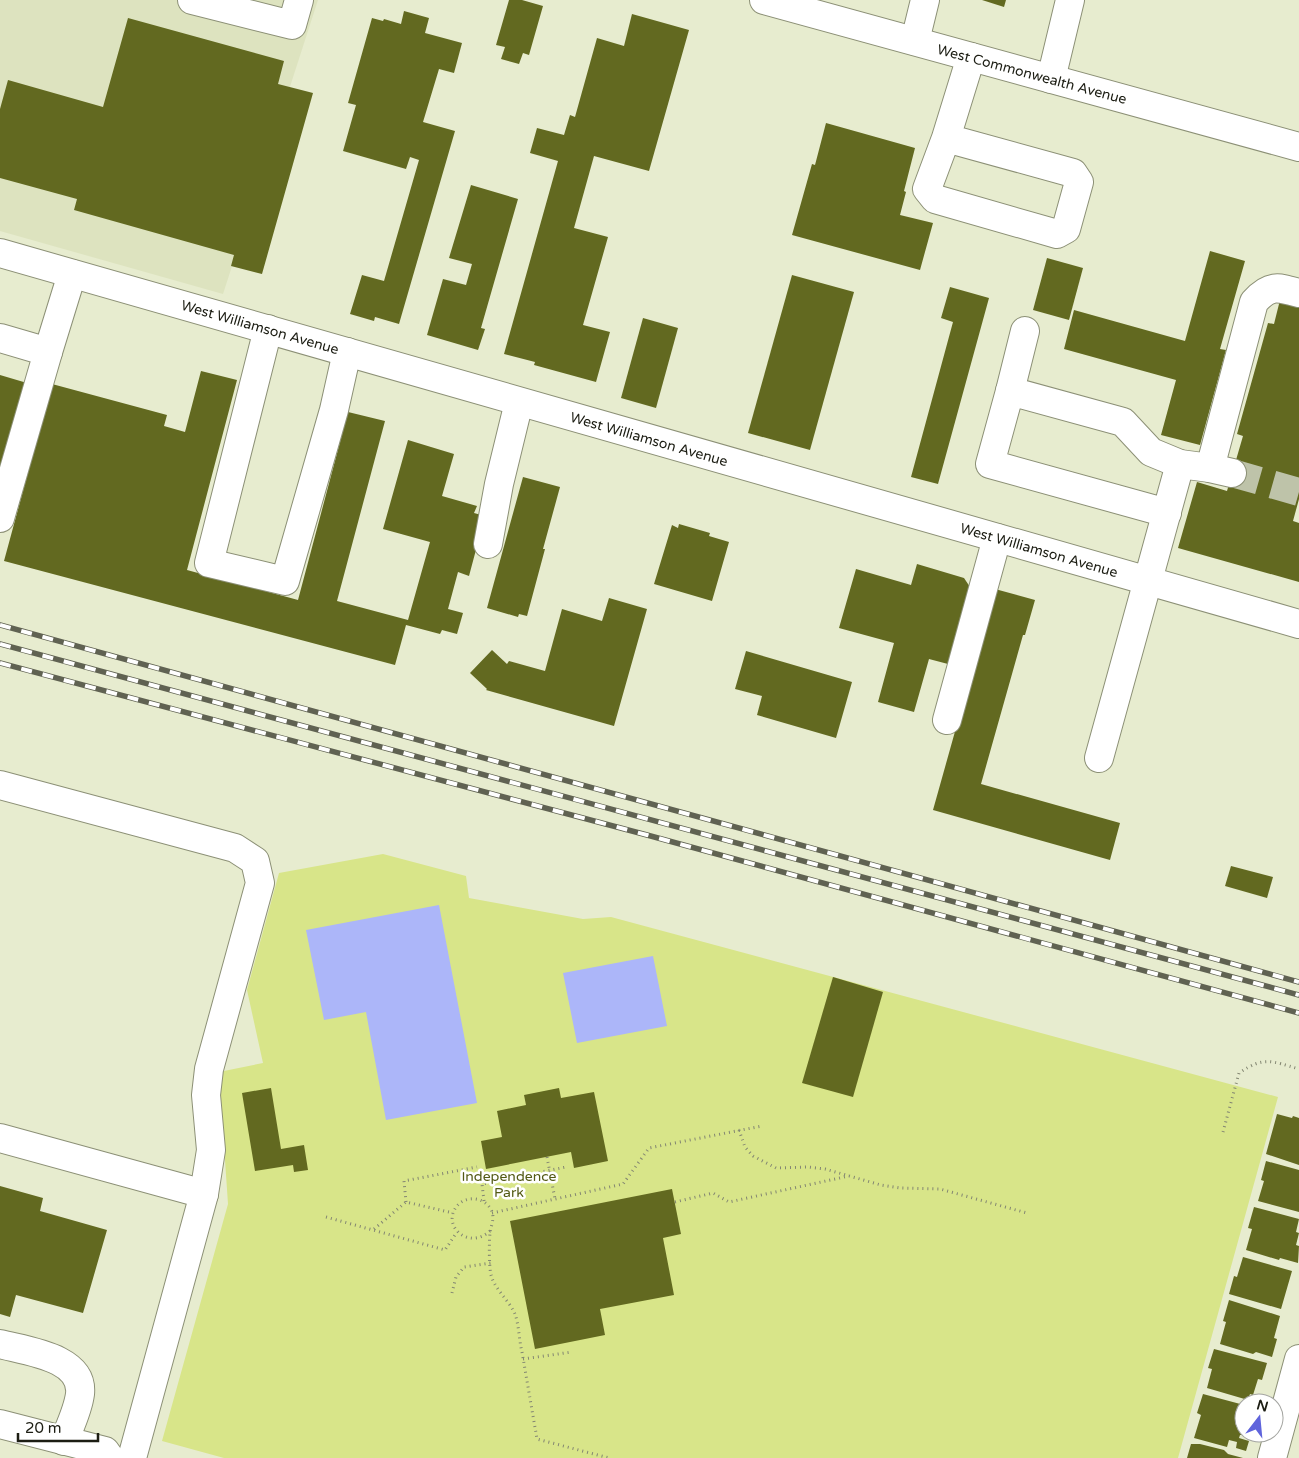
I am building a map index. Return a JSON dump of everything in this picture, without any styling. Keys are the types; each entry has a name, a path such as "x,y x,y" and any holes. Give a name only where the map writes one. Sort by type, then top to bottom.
{"street":[{"path":"192,0 292,25 299,0"},
{"name":"West Commonwealth Avenue","path":"764,0 810,6 915,41 1299,147"},
{"path":"915,41 925,0"},
{"path":"1051,79 1070,0"},
{"path":"946,138 1073,173 1079,182 1066,229 1057,234 934,199 927,189 946,138 972,57"},
{"name":"West Williamson Avenue","path":"0,253 1299,624"},
{"path":"0,518 72,274"},
{"path":"1010,391 1123,422 1150,452 1180,464 1221,470 1254,302 1262,293 1278,287 1299,293"},
{"path":"268,330 209,563 285,581 334,410 347,352"},
{"path":"1025,331 990,464 1167,513"},
{"path":"0,338 48,352"},
{"path":"488,544 499,484 519,402"},
{"path":"1099,758 1180,464"},
{"path":"947,720 997,538"},
{"path":"0,785 235,848 255,861 260,884 209,1068 206,1095 211,1150 204,1194 132,1458"},
{"path":"0,1138 204,1194"},
{"path":"0,1344 55,1359 73,1370 78,1377 80,1395 64,1441"},
{"path":"1272,1458 1299,1359"},
{"path":"0,1424 105,1451 110,1458"}],"path":[{"path":"1223,1132 1239,1073 1254,1063 1271,1061 1299,1069"},
{"path":"492,1213 623,1184 649,1148 762,1126"},
{"path":"739,1130 745,1147 753,1156 776,1168 808,1167 825,1169 900,1188 940,1189 1027,1213"},
{"path":"547,1157 555,1200"},
{"path":"406,1202 404,1181 477,1167"},
{"path":"566,1167 482,1184 484,1201 492,1213 493,1224 490,1231 491,1274 494,1284 515,1314 537,1439 609,1458"},
{"path":"675,1202 713,1193 729,1202 850,1176"},
{"path":"484,1201 472,1198 460,1203 453,1213 453,1223 457,1232 468,1239 483,1237 490,1231"},
{"path":"406,1202 453,1213"},
{"path":"374,1230 406,1202"},
{"path":"326,1217 445,1250 457,1232"},
{"path":"452,1293 456,1276 464,1267 491,1263"},
{"path":"523,1358 572,1352"}],"shaded area":[{"path":"0,0 318,0 223,294 0,231"}],"green space":[{"name":"Independence Park","path":"383,854 466,876 469,898 583,919 611,917 1278,1097 1178,1458 224,1458 162,1441 228,1204 219,1072 263,1063 247,990 279,873"}],"water":[{"path":"439,905 477,1103 386,1120 366,1012 324,1020 306,930"},
{"path":"653,956 667,1026 577,1043 563,973"}],"building":[{"path":"509,0 522,0 543,6 529,55 523,53 519,64 501,59 505,47 496,45"},
{"path":"982,0 1006,0 1004,7"},
{"path":"404,11 429,18 425,33 462,43 454,73 439,69 423,122 455,131 399,324 375,317 374,321 350,314 362,275 384,281 419,160 410,157 406,169 343,151 356,105 348,103 372,18 401,24"},
{"path":"632,14 689,30 649,171 594,156 574,228 608,237 583,325 610,332 596,382 534,365 535,362 504,354 558,161 530,153 537,128 564,135 570,115 575,117 597,38 624,46"},
{"path":"128,18 284,61 278,84 313,93 262,274 231,266 234,255 74,210 77,199 0,178 0,109 8,80 103,107"},
{"path":"826,123 915,148 900,215 933,223 920,270 792,235 812,164 815,165"},
{"path":"471,185 518,199 481,328 485,329 478,350 427,335 443,279 466,285 472,264 449,258"},
{"path":"1210,251 1245,261 1220,349 1226,350 1200,445 1161,435 1176,380 1064,349 1074,310 1185,341"},
{"path":"1047,258 1083,268 1069,320 1033,310"},
{"path":"792,275 854,292 810,450 748,433"},
{"path":"950,287 989,298 938,484 911,477 953,322 941,318"},
{"path":"1281,296 1299,301 1299,499 1293,521 1299,523 1299,582 1178,548 1197,482 1227,491 1243,436 1237,434 1268,323 1274,324"},
{"path":"643,318 678,328 656,408 621,398"},
{"path":"201,371 237,380 187,570 298,600 348,412 385,421 337,601 408,620 430,542 383,529 408,440 454,454 442,496 477,506 474,513 485,516 469,576 458,572 448,609 463,613 457,634 442,630 440,634 406,625 395,665 4,561 52,384 167,415 164,426 185,432"},
{"path":"0,375 27,383 0,469"},
{"path":"523,477 560,487 527,616 519,614 518,617 487,608"},
{"path":"679,524 710,533 709,536 729,542 712,601 654,584 672,525 678,528"},
{"path":"917,564 964,578 972,590 948,664 929,659 914,712 878,702 894,643 839,628 856,569 911,585"},
{"path":"995,589 1035,600 1025,635 1023,635 981,784 1120,823 1110,860 933,810"},
{"path":"609,598 647,609 614,726 486,690 470,673 492,650 507,664 509,661 545,671 562,609 602,621"},
{"path":"746,651 852,682 836,738 757,715 762,696 735,689"},
{"path":"1231,866 1273,877 1267,898 1225,886"},
{"path":"833,977 883,992 853,1097 802,1083"},
{"path":"271,1088 281,1149 304,1145 308,1170 294,1172 293,1165 255,1171 242,1093"},
{"path":"559,1088 561,1098 594,1092 608,1161 574,1168 571,1152 486,1169 481,1141 502,1137 497,1111 526,1105 524,1095"},
{"path":"1277,1114 1299,1118 1299,1165 1266,1154"},
{"path":"1266,1161 1299,1170 1299,1212 1258,1201 1264,1181 1261,1180"},
{"path":"0,1186 43,1198 40,1211 107,1230 83,1313 16,1295 10,1317 0,1314"},
{"path":"672,1189 681,1234 663,1238 674,1295 600,1309 605,1335 535,1349 510,1221"},
{"path":"1254,1207 1299,1219 1296,1232 1299,1233 1296,1245 1299,1246 1298,1263 1280,1258 1279,1260 1246,1250 1252,1229 1248,1228"},
{"path":"1243,1257 1292,1271 1281,1309 1229,1294 1234,1276 1237,1277"},
{"path":"1229,1300 1280,1316 1274,1338 1277,1339 1272,1357 1256,1352 1253,1354 1220,1344 1226,1322 1223,1321"},
{"path":"1214,1349 1267,1363 1262,1380 1258,1379 1254,1393 1234,1393 1234,1396 1207,1388 1212,1369 1208,1368"},
{"path":"1203,1394 1234,1402 1234,1441 1229,1440 1227,1447 1194,1438 1201,1415 1197,1413"},
{"path":"1237,1443 1248,1443 1246,1451 1236,1448"},
{"path":"1191,1444 1200,1444 1224,1450 1228,1454 1243,1458 1187,1458"}],"tunnel":[{"path":"1232,473 1299,492"}],"railway":[{"path":"0,625 1299,982"},
{"path":"0,644 1299,995"},
{"path":"0,663 647,835 1299,1013"}]}
